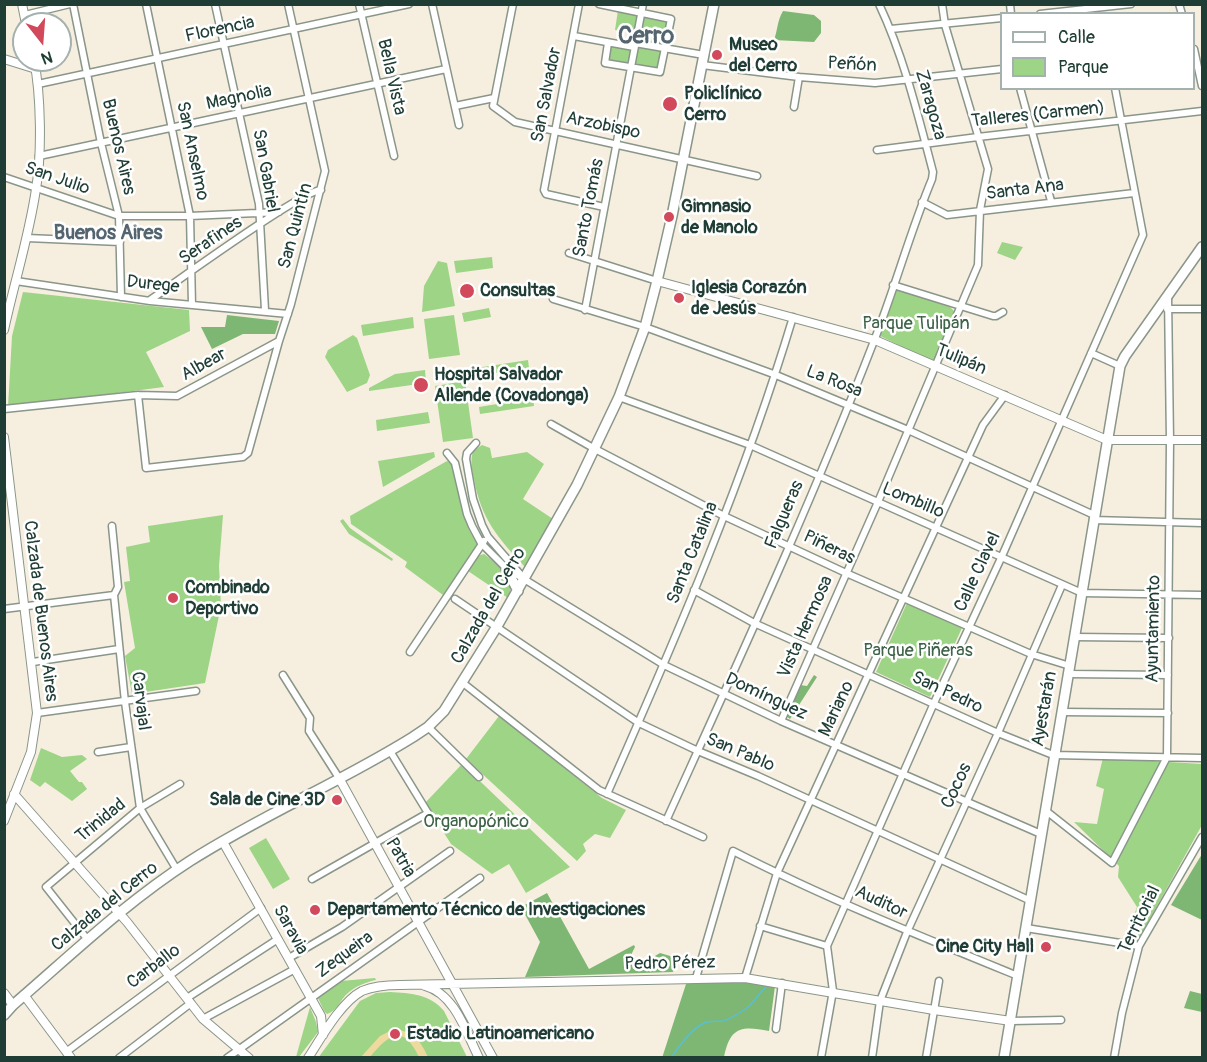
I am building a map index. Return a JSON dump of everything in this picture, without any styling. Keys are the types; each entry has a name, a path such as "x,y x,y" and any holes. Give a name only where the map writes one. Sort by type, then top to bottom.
{"main road":[{"name":"Calzada del Cerro","path":"4,1015 88,940 177,870 223,842 390,751 428,727 444,711 518,591 595,449 619,397 645,327 657,281 714,4"},
{"path":"1120,366 1125,356 1164,309 1168,296 1203,247"},
{"name":"Ayestarán","path":"1004,1058 1120,366"},
{"path":"506,568 518,591"}],"street":[{"path":"38,12 72,4"},
{"name":"Buenos Aires","path":"72,4 119,216 121,297"},
{"name":"San Anselmo","path":"146,4 190,216 192,305"},
{"name":"San Gabriel","path":"215,4 259,204 265,310"},
{"name":"San Quintín","path":"138,395 146,468 243,457 248,453 288,314 325,171 288,4"},
{"name":"Bella Vista","path":"359,4 394,156"},
{"name":"Florencia","path":"38,84 409,4"},
{"path":"432,4 459,125"},
{"path":"455,106 494,98 513,4"},
{"name":"San Salvador","path":"579,4 545,192 604,207"},
{"path":"599,4 671,18 660,72 605,63 608,43"},
{"name":"Santo Tomás","path":"585,310 643,4"},
{"name":"Zaragoza","path":"879,4 891,29 908,80 933,174 917,215"},
{"name":"Vista Hermosa","path":"781,721 878,502 978,264 980,210 988,169 945,25 942,4"},
{"path":"1060,12 1131,4"},
{"path":"365,31 369,13"},
{"path":"891,29 1000,18"},
{"path":"574,36 608,43 665,48 704,55"},
{"path":"1195,53 1203,86"},
{"name":"Peñón","path":"702,65 799,77 875,83 1000,69"},
{"name":"Magnolia","path":"39,156 446,69"},
{"path":"4,330 37,188 39,156 36,72"},
{"path":"794,107 799,77"},
{"path":"1020,90 1051,201"},
{"path":"1115,90 1134,193"},
{"name":"Arzobispo","path":"494,98 493,106 515,122 757,176"},
{"name":"Talleres (Carmen)","path":"877,150 1203,111"},
{"name":"San Julio","path":"4,177 119,216 279,212"},
{"name":"Serafines","path":"150,301 279,212 313,191 321,190"},
{"name":"Santa Ana","path":"922,202 947,215 1134,193"},
{"name":"Calle Clavel","path":"821,1058 833,991 827,946 934,703 1002,556 1143,233 1134,193"},
{"name":"Falgueras","path":"666,821 849,404 875,339 917,215"},
{"path":"27,238 120,242"},
{"name":"Tulipán","path":"569,253 657,281 875,339 1107,440 1203,440"},
{"name":"Durege","path":"16,281 150,301 265,310 288,314"},
{"path":"893,285 993,316 1003,312"},
{"name":"La Rosa","path":"553,299 645,327 849,404 1093,517 1203,523"},
{"path":"1164,309 1203,309"},
{"name":"Ayuntamiento","path":"1045,810 1112,863 1167,757 1170,441 1164,309"},
{"name":"Santa Catalina","path":"607,795 664,665 724,516 776,375 793,317"},
{"name":"Albear","path":"4,409 138,395 177,396 279,341"},
{"path":"1091,353 1120,366"},
{"name":"Mariano","path":"745,978 777,873 983,425 1005,395"},
{"name":"Lombillo","path":"619,397 750,445 1082,593 1203,595"},
{"name":"Piñeras","path":"551,424 724,516 904,599 1069,670 1168,675"},
{"name":"Calzada de Buenos Aires","path":"4,437 5,460 33,662 37,713 31,752 4,820"},
{"name":"Domínguez","path":"476,443 467,453 466,459 473,500 488,537 524,579"},
{"name":"Domínguez","path":"447,453 455,463 467,514 482,543 506,568 664,665 781,721 1041,834"},
{"name":"Carvajal","path":"112,526 118,587 114,595 119,650 140,808 177,870"},
{"path":"410,652 488,537"},
{"name":"Cocos","path":"872,1058 880,1001 908,932 1062,585"},
{"name":"San Pedro","path":"694,590 754,623 812,650 1053,755 1203,758"},
{"path":"4,609 114,595"},
{"name":"San Pablo","path":"455,599 639,723 1031,901"},
{"path":"1074,637 1169,638"},
{"path":"33,662 119,650"},
{"name":"Patria","path":"283,675 310,718 309,731 339,778 493,1058"},
{"path":"463,682 607,795 703,837"},
{"path":"37,713 196,691"},
{"path":"1062,712 1168,713"},
{"path":"428,727 479,777"},
{"path":"98,752 131,747"},
{"path":"312,879 428,813 390,751"},
{"name":"Trinidad","path":"88,940 46,888 140,808 180,784"},
{"path":"14,794 120,914 170,974 203,1019 240,1048 249,1058"},
{"name":"Territorial","path":"1114,1058 1139,946 1203,837"},
{"name":"Saravia","path":"223,842 311,998 322,1021 323,1035"},
{"name":"Auditor","path":"696,978 733,850 777,873 908,932 1018,976"},
{"path":"289,957 342,927 450,851"},
{"name":"Zequeira","path":"227,1058 480,878"},
{"name":"Carballo","path":"68,1055 170,974 261,908"},
{"path":"760,926 827,946"},
{"path":"1026,928 1139,946"},
{"path":"119,1058 189,1000 278,939"},
{"path":"203,1019 295,969"},
{"name":"Pedro Pérez","path":"308,1058 323,1035 353,998 367,989 411,984 745,978 1011,1021 1061,1020"},
{"path":"926,1058 939,981"},
{"path":"442,983 439,987 453,1007 479,1058"},
{"path":"464,1002 465,991 476,983"},
{"path":"776,1029 782,983"},
{"path":"411,984 435,989 444,995"},
{"path":"4,993 13,1005"},
{"path":"24,995 68,1055"},
{"path":"317,1010 327,1017 339,1014"}],"green space":[{"path":"618,10 669,20 659,70 606,61 609,45 632,49 635,34 615,30"},
{"path":"783,11 814,15 821,21 821,33 814,42 774,40"},
{"path":"1002,242 1023,247 1015,260 997,253"},
{"path":"492,257 493,268 456,273 454,261"},
{"path":"438,261 447,263 455,306 422,312 424,286"},
{"name":"Parque Tulipán","path":"896,289 950,307 954,311 936,358 931,361 880,336"},
{"path":"23,292 189,310 190,331 146,352 164,387 8,407 12,336"},
{"path":"489,308 491,317 464,322 462,313"},
{"path":"227,315 279,321 275,334 243,334 212,349 201,327 225,327"},
{"path":"454,315 460,355 429,359 424,319"},
{"path":"413,317 414,328 363,336 361,325"},
{"path":"353,335 357,338 370,375 367,383 347,392 325,357 328,350"},
{"path":"528,360 529,368 471,377 470,369"},
{"path":"425,370 426,383 369,391 369,388 395,374"},
{"path":"465,381 473,438 443,442 435,386"},
{"path":"533,398 534,406 480,414 479,407"},
{"path":"428,412 430,423 377,431 376,420"},
{"path":"482,445 490,448 492,458 527,452 544,464 523,499 553,519 525,567 499,537 481,506 471,462 473,451"},
{"path":"434,452 435,457 383,487 378,461"},
{"path":"447,461 453,464 464,517 479,545 443,595 405,567 407,562 351,524 350,516"},
{"name":"Combinado Deportivo","path":"223,515 219,566 221,606 205,683 132,694 125,656 135,648 124,582 130,581 126,547 150,542 148,526"},
{"path":"343,519 350,528 393,559 392,561 349,534 340,521"},
{"path":"484,554 505,573 510,585 508,598 468,571 477,556"},
{"name":"Parque Piñeras","path":"907,603 962,628 930,697 876,672"},
{"path":"814,675 817,677 790,719 786,716 800,685 807,686"},
{"path":"499,716 602,798 626,810 610,838 595,834 583,844 586,851 577,861 466,759"},
{"path":"41,748 62,757 82,755 87,759 70,771 87,789 72,801 45,782 40,787 30,780"},
{"path":"1103,758 1202,764 1202,825 1137,942 1125,940 1137,907 1118,877 1119,866 1074,822 1097,824 1104,789 1096,786"},
{"name":"Organopónico","path":"462,764 570,867 526,893 509,864 492,874 451,844 425,803"},
{"path":"266,838 290,879 273,889 249,848"},
{"path":"1202,854 1202,920 1171,905"},
{"path":"547,893 589,969 634,945 631,955 633,969 660,953 677,958 673,972 525,977 540,942 521,907"},
{"path":"375,978 376,980 351,991 331,1012 327,1014 324,1011 318,998 341,981"},
{"path":"687,981 744,982 775,986 769,1031 751,1028 738,1031 729,1040 724,1057 662,1058"},
{"path":"1190,991 1202,994 1202,1012 1184,1008"},
{"name":"Estadio Latinoamericano","path":"390,992 419,996 438,1005 444,1011 467,1057 318,1058 360,1001 376,993"},
{"path":"310,1007 318,1032 299,1057 296,1057"}],"sand":[{"path":"394,1029 407,1032 416,1038 428,1057 419,1057 407,1040 402,1036 396,1036 384,1042 370,1057 361,1057 380,1036"}],"waterway":[{"path":"671,1058 694,1029 704,1023 723,1021 737,1015 751,1004 767,986"}],"place":[{"name":"Museo del Cerro","path":"717,55"},
{"name":"Policlínico Cerro","path":"670,104"},
{"name":"Gimnasio de Manolo","path":"669,217"},
{"name":"Consultas","path":"467,291"},
{"name":"Iglesia Corazón de Jesús","path":"679,298"},
{"name":"Hospital Salvador Allende (Covadonga)","path":"421,385"},
{"name":"Combinado Deportivo","path":"173,598"},
{"name":"Sala de Cine 3D","path":"337,800"},
{"name":"Departamento Técnico de Investigaciones","path":"315,910"},
{"name":"Cine City Hall","path":"1046,947"},
{"name":"Estadio Latinoamericano","path":"395,1034"}],"district":[{"name":"Cerro","path":"646,37"},
{"name":"Buenos Aires","path":"108,234"}]}
